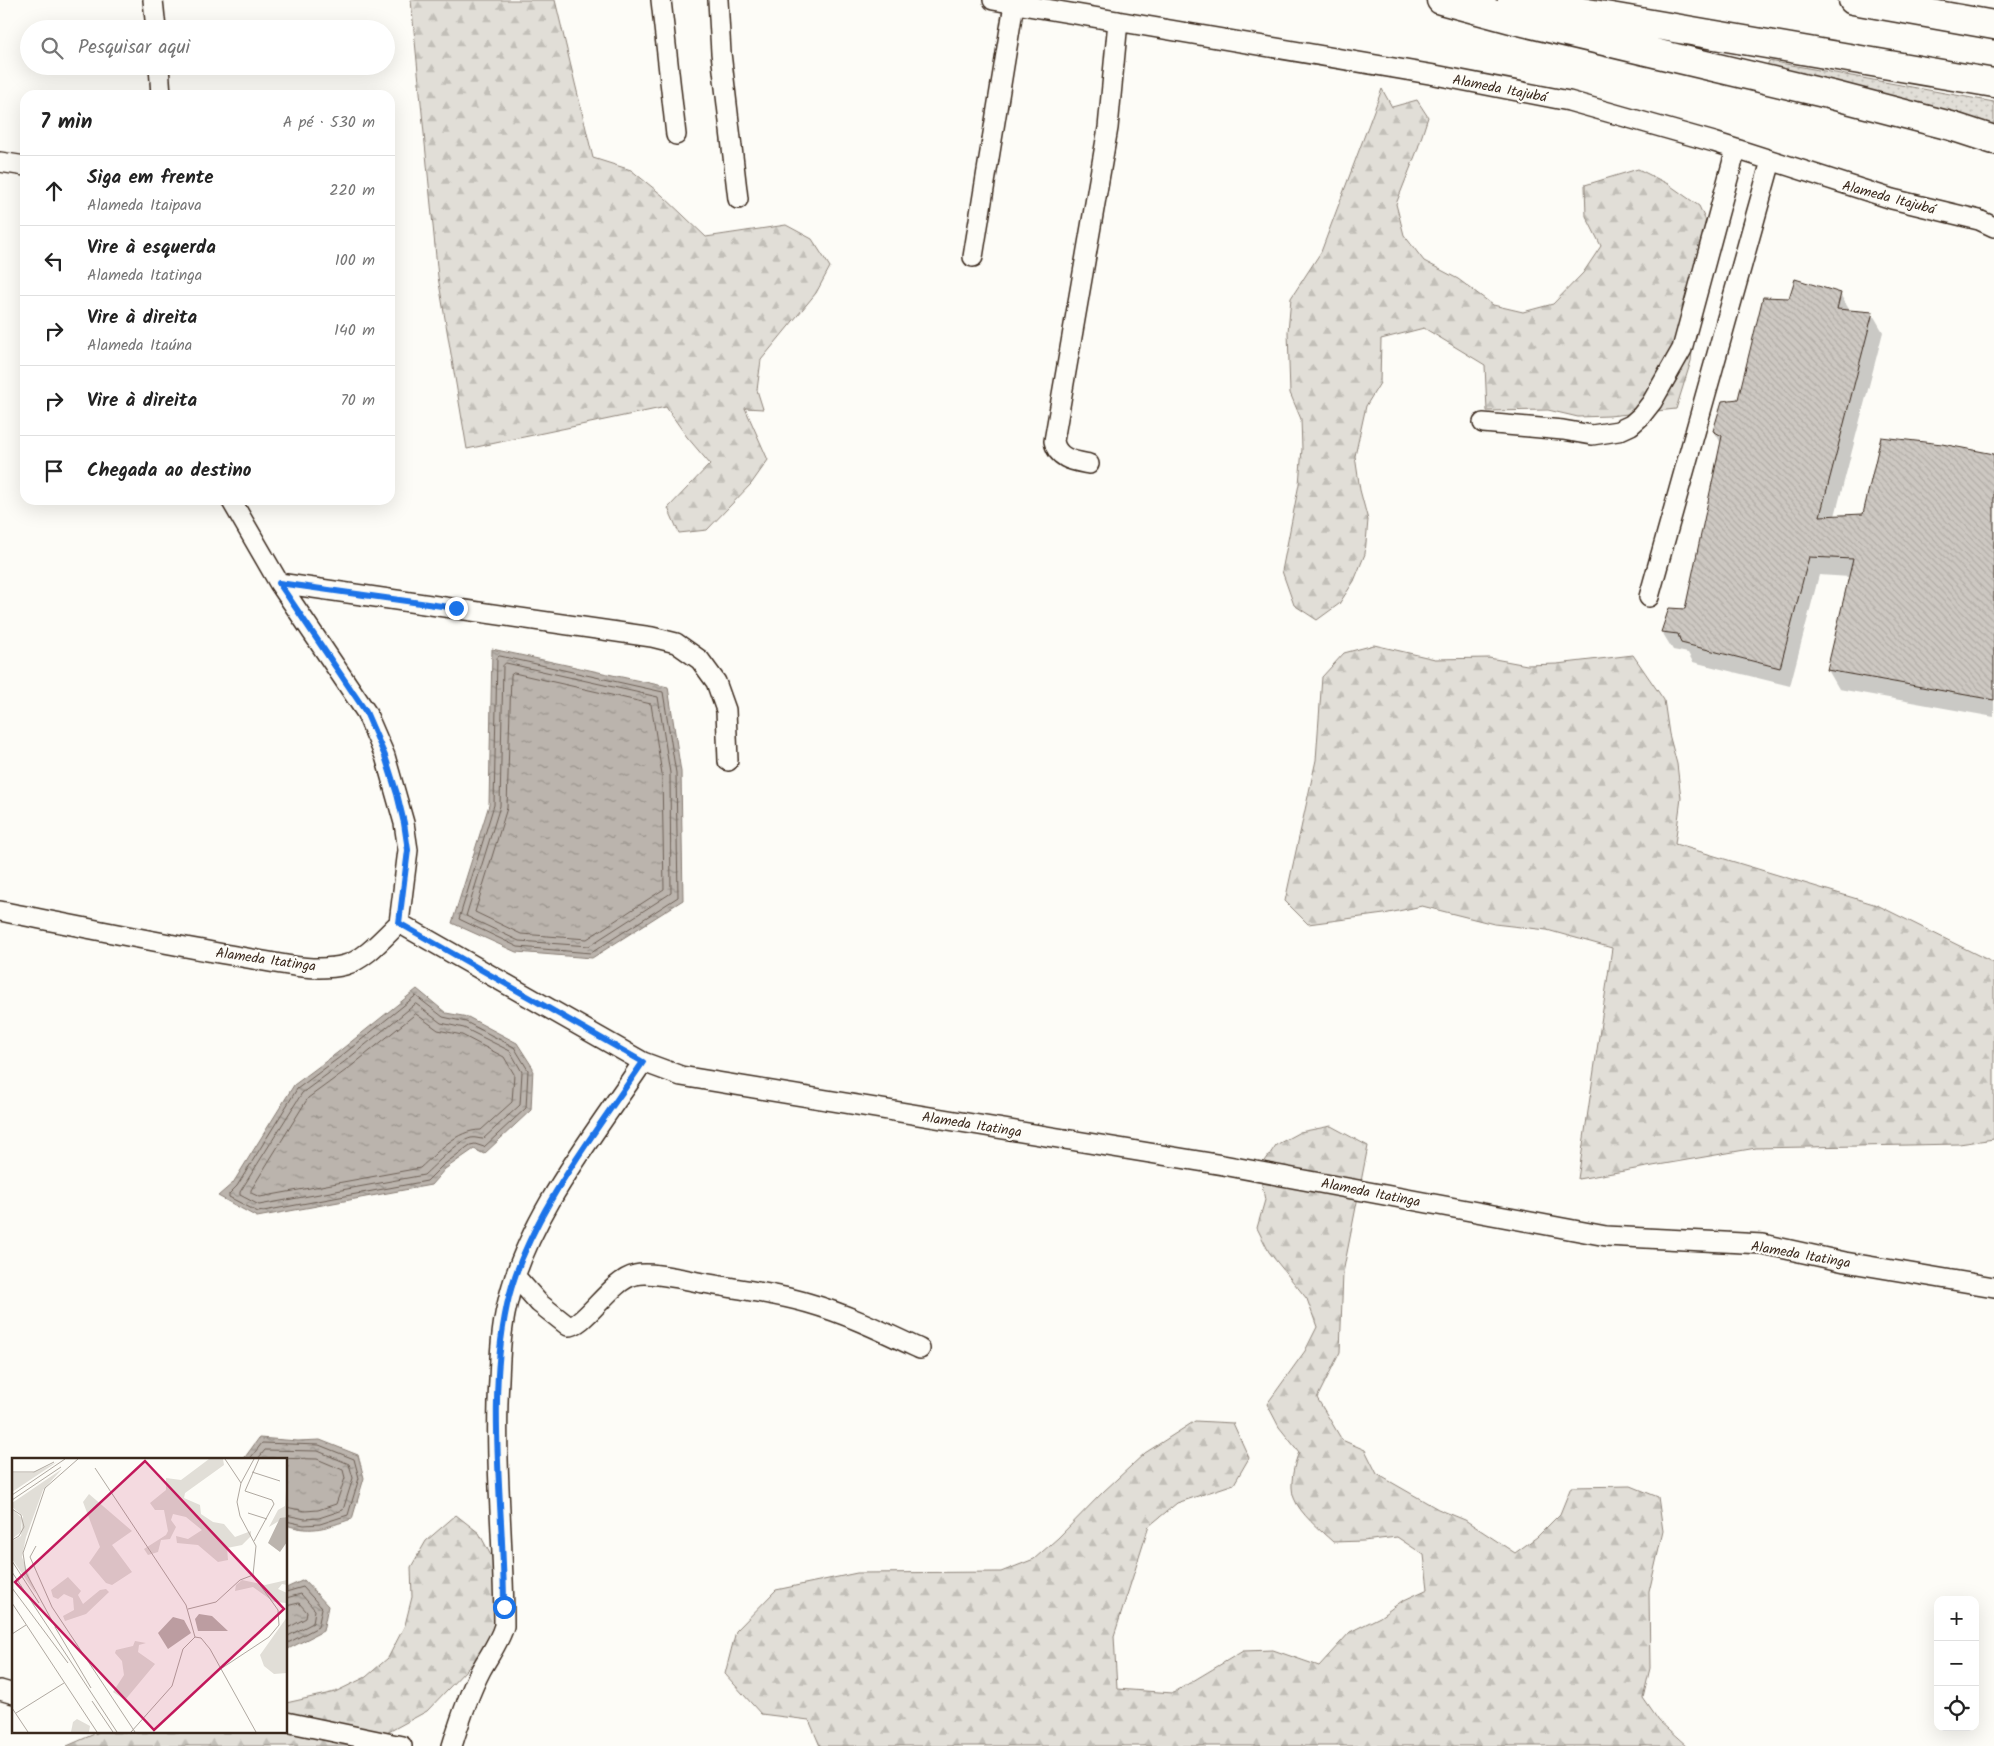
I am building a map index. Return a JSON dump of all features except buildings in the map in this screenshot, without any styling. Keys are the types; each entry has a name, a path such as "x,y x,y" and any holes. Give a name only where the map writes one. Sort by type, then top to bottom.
{"highway":[{"path":"1441,0 1525,23 1832,95 1951,126 1994,140"},
{"path":"1512,0 1994,83"},
{"path":"1853,0 1994,25"}],"street":[{"path":"153,0 155,20"},
{"path":"661,0 676,135"},
{"path":"718,0 738,199"},
{"name":"Alameda Itajubá","path":"993,0 1435,75 1569,101 1736,149 1892,199 1979,220 1994,226"},
{"path":"973,256 1014,4"},
{"path":"1089,464 1068,460 1056,449 1054,441 1108,128 1118,21"},
{"path":"160,75 161,90"},
{"path":"1482,423 1592,434 1618,431 1631,425 1641,416 1652,402 1682,349 1736,149"},
{"path":"1649,597 1771,161"},
{"path":"0,162 20,165"},
{"path":"234,505 279,583 366,712 385,756 399,804 408,850 399,923"},
{"path":"279,583 652,637 676,643 700,660 716,682 726,710 728,761"},
{"name":"Alameda Itatinga","path":"0,910 204,951 299,966 327,967 347,964 369,951 399,923 643,1062 681,1076 1223,1165 1606,1236 1763,1244 1844,1262 1994,1287"},
{"path":"452,1746 462,1712 482,1669 500,1639 504,1626 497,1414 501,1341 507,1304 537,1225 568,1173 643,1062"},
{"path":"516,1277 539,1303 568,1326 577,1325 607,1293 626,1278 636,1274 807,1302 864,1322 920,1349"},
{"path":"288,1722 402,1746"}],"green space":[{"path":"411,0 555,0 593,158 631,170 662,195 706,237 786,225 812,239 830,267 816,293 761,360 757,390 763,409 745,408 768,460 751,484 707,530 679,533 668,508 710,464 687,437 666,407 467,449 438,277"},
{"path":"1769,61 1994,102 1994,130 1766,68"},
{"path":"1382,89 1392,107 1417,100 1428,117 1396,204 1404,235 1424,261 1458,279 1493,305 1523,312 1553,304 1583,273 1601,246 1586,216 1585,185 1638,169 1668,184 1699,206 1711,232 1701,274 1691,361 1676,409 1609,416 1578,417 1548,410 1487,411 1485,365 1424,328 1381,339 1380,383 1366,406 1355,456 1360,490 1368,520 1365,554 1354,581 1339,604 1317,620 1294,605 1282,571 1299,484 1302,449 1301,419 1290,393 1288,332 1291,298 1321,252"},
{"path":"1374,645 1435,659 1489,658 1527,665 1557,664 1633,655 1664,700 1669,734 1677,764 1681,798 1675,844 1877,905 1994,963 1994,1139 1959,1144 1756,1148 1578,1179 1612,948 1547,930 1494,924 1422,906 1384,914 1308,924 1285,901 1316,760 1322,677 1344,653"},
{"path":"1331,1126 1368,1146 1343,1273 1340,1352 1317,1398 1342,1440 1365,1450 1377,1474 1438,1509 1465,1520 1515,1553 1537,1537 1560,1514 1571,1487 1631,1486 1658,1497 1663,1531 1649,1592 1650,1668 1643,1698 1659,1721 1687,1746 820,1746 809,1720 761,1714 725,1674 736,1631 776,1590 857,1573 1001,1572 1034,1559 1145,1453 1195,1421 1233,1423 1249,1458 1234,1484 1177,1503 1149,1526 1114,1636 1117,1689 1173,1693 1243,1651 1273,1650 1319,1666 1350,1632 1380,1617 1402,1601 1428,1589 1424,1555 1397,1537 1333,1542 1306,1516 1294,1498 1292,1487 1294,1468 1299,1452 1279,1427 1267,1404 1305,1351 1317,1327 1307,1299 1269,1252 1257,1228 1265,1200 1259,1170 1276,1145 1300,1132"},
{"path":"456,1515 479,1533 495,1563 496,1618 489,1646 427,1711 363,1746 67,1746 94,1734 288,1734 288,1703 335,1692 366,1677 388,1658 405,1625 412,1597 411,1567 426,1541"}],"water":[{"path":"492,649 668,687 681,772 683,900 592,958 516,952 452,923 489,805"},
{"path":"417,989 446,1013 468,1017 517,1043 533,1068 531,1110 484,1154 474,1149 445,1169 431,1185 257,1217 218,1196 233,1183 294,1085"},
{"path":"259,1438 298,1441 320,1440 358,1455 364,1478 352,1519 327,1527 312,1529 288,1526 288,1458 244,1458"},
{"path":"304,1580 328,1606 323,1631 288,1649 288,1587"}],"route":[{"path":"456,608 279,583 366,712 385,756 397,794 408,850 399,923 643,1062 568,1173 537,1225 507,1304 501,1341 497,1414 499,1512 504,1607"}]}
